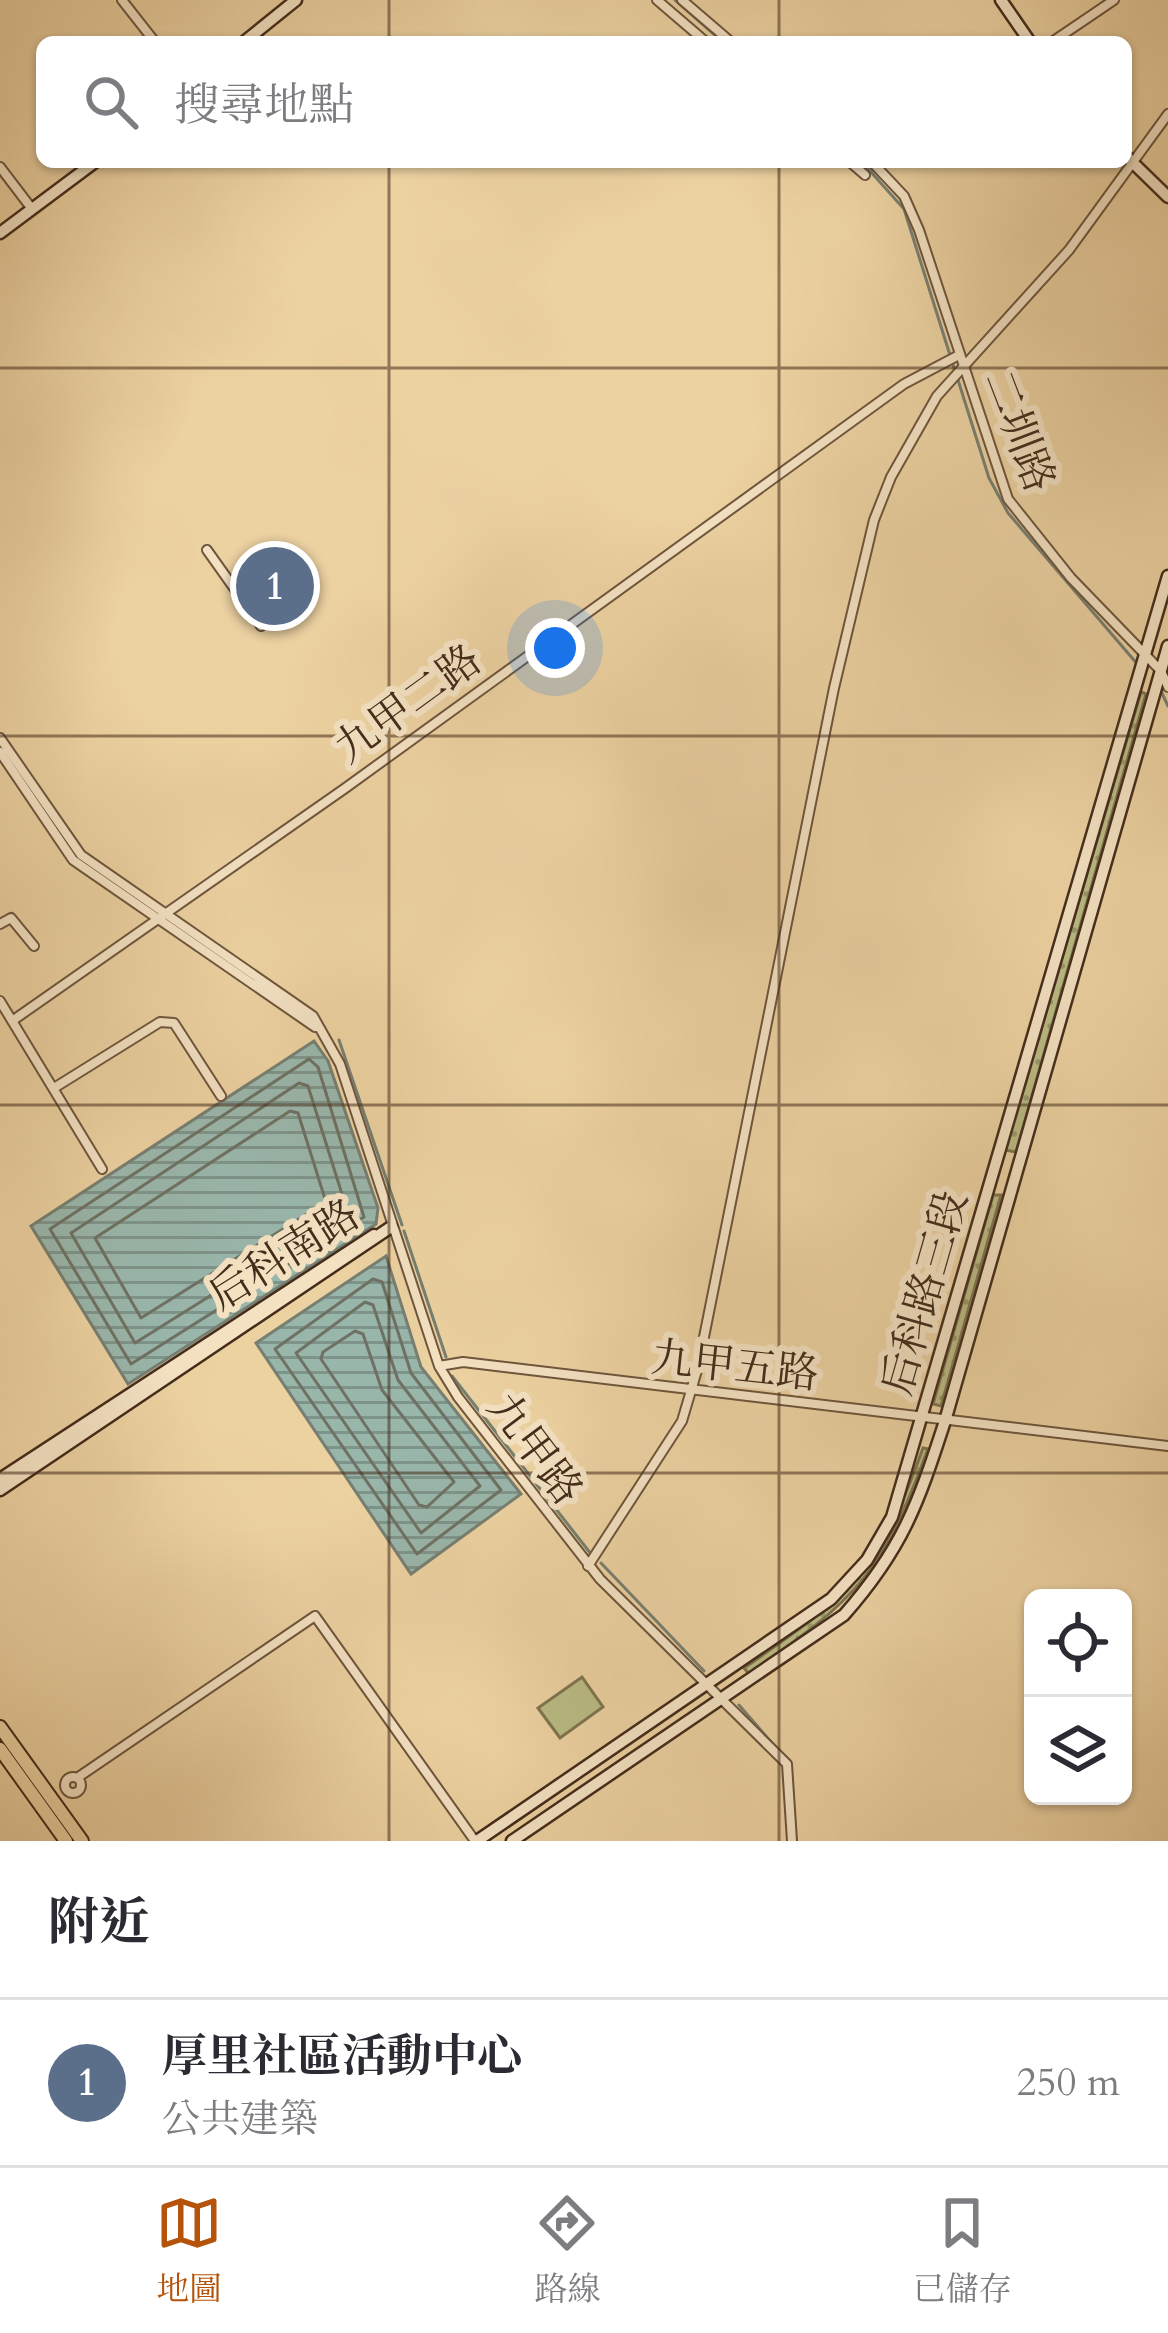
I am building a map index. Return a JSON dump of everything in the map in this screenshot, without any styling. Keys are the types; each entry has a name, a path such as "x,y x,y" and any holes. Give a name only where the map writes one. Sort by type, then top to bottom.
{"main road":[{"path":"0,1727 67,1841"},
{"path":"0,1749 82,1841"}],"street":[{"path":"122,0 150,36"},
{"path":"251,36 296,0"},
{"path":"657,0 699,36"},
{"path":"682,0 724,36"},
{"path":"1001,0 1026,36"},
{"path":"1061,36 1114,0"},
{"path":"1132,158 1168,114"},
{"path":"1132,162 1168,197"},
{"path":"0,167 32,209"},
{"path":"0,233 87,168"},
{"path":"857,168 865,175"},
{"name":"二圳路","path":"878,168 904,196 1008,499 1071,578 1161,670 1168,687"},
{"path":"588,1566 648,1482 682,1421 690,1392 771,1020 834,688 874,520 920,425 962,368 1069,250 1125,168"},
{"name":"九甲二路","path":"11,1021 904,384 959,355"},
{"path":"207,550 261,626"},
{"name":"后科路三段","path":"476,1841 832,1599 867,1560 892,1516 1168,576"},
{"name":"后科路三段","path":"512,1841 844,1615 882,1572 908,1529 945,1421 1168,646"},
{"name":"九甲路","path":"0,738 70,844 318,1029 340,1064 439,1366 588,1566 787,1764 792,1841"},
{"name":"九甲路","path":"0,752 73,860 161,916"},
{"path":"0,924 10,918 18,921 34,946"},
{"path":"0,1001 102,1169"},
{"path":"54,1088 160,1022 174,1023 221,1096"},
{"name":"后科南路","path":"0,1479 47,1453 391,1227"},
{"name":"九甲五路","path":"439,1366 463,1362 1168,1446"},
{"name":"后科南路","path":"0,1490 47,1453"},
{"path":"47,1803 67,1790 67,1779 77,1778 314,1616 476,1841"}],"green space":[{"path":"1141,692 1146,694 1016,1152 1005,1150"},
{"path":"993,1195 1001,1195 941,1406 933,1404"},
{"path":"923,1448 928,1449 896,1527 862,1581 816,1624 749,1674 744,1668 812,1619 858,1577 891,1525"},
{"path":"582,1677 603,1707 560,1738 538,1708"}],"water":[{"path":"314,1041 328,1061 378,1208 376,1224 128,1384 31,1226"},
{"path":"386,1256 421,1367 521,1494 411,1574 256,1343"}],"waterway":[{"path":"675,0 716,36"},
{"path":"867,168 904,209 955,371"},
{"path":"958,380 989,478 1008,513 1139,666"},
{"path":"1161,691 1168,706"},
{"path":"171,923 244,973"},
{"path":"339,1040 402,1225"},
{"path":"404,1231 446,1357"},
{"path":"452,1376 591,1554"},
{"path":"601,1563 704,1671"},
{"path":"739,1705 791,1765 796,1841"}],"place":[{"name":"厚里社區活動中心","path":"275,586"}]}
